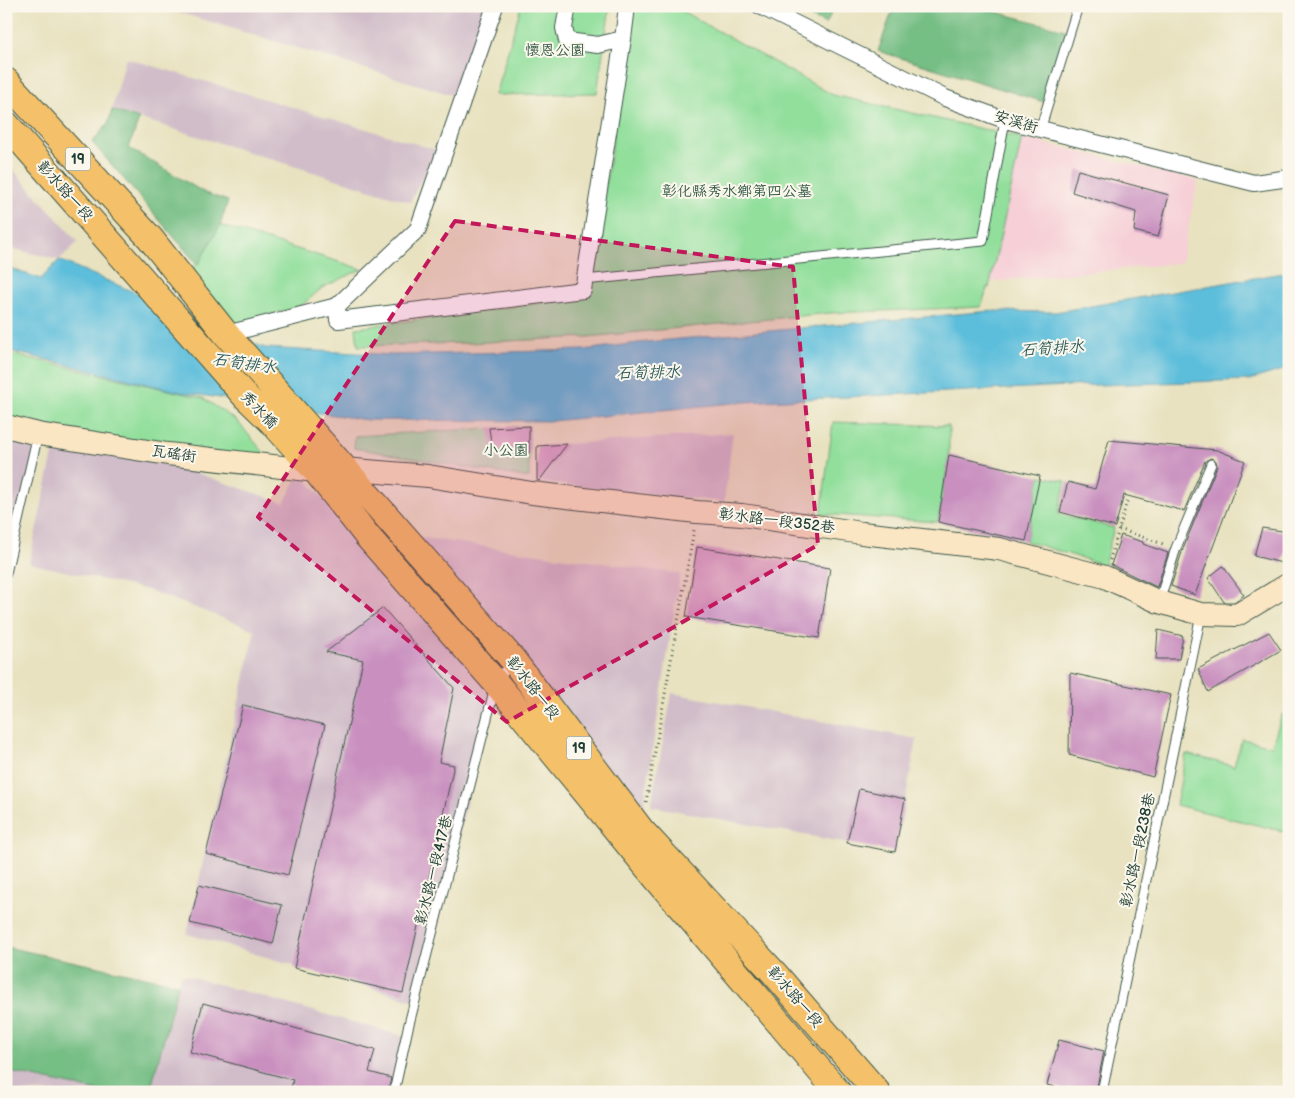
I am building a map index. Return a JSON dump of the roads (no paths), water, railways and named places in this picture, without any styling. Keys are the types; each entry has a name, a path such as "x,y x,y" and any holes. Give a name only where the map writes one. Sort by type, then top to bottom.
{"main road":[{"name":"彰水路一段","path":"6,81 150,238"},
{"name":"彰水路一段","path":"6,124 124,258"},
{"name":"秀水橋","path":"150,238 226,334 284,401"},
{"name":"秀水橋","path":"124,258 245,396 273,423 316,471"},
{"name":"彰水路一段","path":"284,401 513,660 641,830 774,973 877,1092"},
{"name":"彰水路一段","path":"316,471 368,537 496,683 664,887 838,1092"}],"street":[{"path":"226,334 337,306 418,229 495,6"},
{"path":"568,6 564,28 567,41 598,45 623,39"},
{"path":"337,306 338,320 583,290 623,39 626,6"},
{"name":"安溪街","path":"760,6 945,98 1005,120 1254,183 1289,178"},
{"name":"瓦磘街","path":"6,426 38,434 168,454 316,471 344,469"},
{"name":"彰水路一段352巷","path":"344,469 428,476 532,493 697,512 742,515 862,533 999,549 1105,577 1159,602 1201,614 1237,615 1289,584"}],"lane":[{"path":"1040,130 1078,6"},
{"path":"584,280 983,241 1005,120"},
{"path":"6,574 38,434"},
{"path":"1159,602 1176,548 1211,464"},
{"name":"彰水路一段238巷","path":"1102,1092 1201,614"},
{"name":"彰水路一段417巷","path":"394,1092 408,1028 496,683 513,660"}],"water":[{"name":"石筍排水","path":"59,260 265,348 393,355 583,350 646,342 990,311 1056,312 1289,272 1289,368 1250,380 1069,386 744,402 552,421 367,420 180,392 6,350 6,267 41,279"}],"park label":[{"name":"懷恩公園","path":"555,50"},
{"name":"彰化縣秀水鄉第四公墓","path":"737,191"},
{"name":"小公園","path":"506,450"}]}
